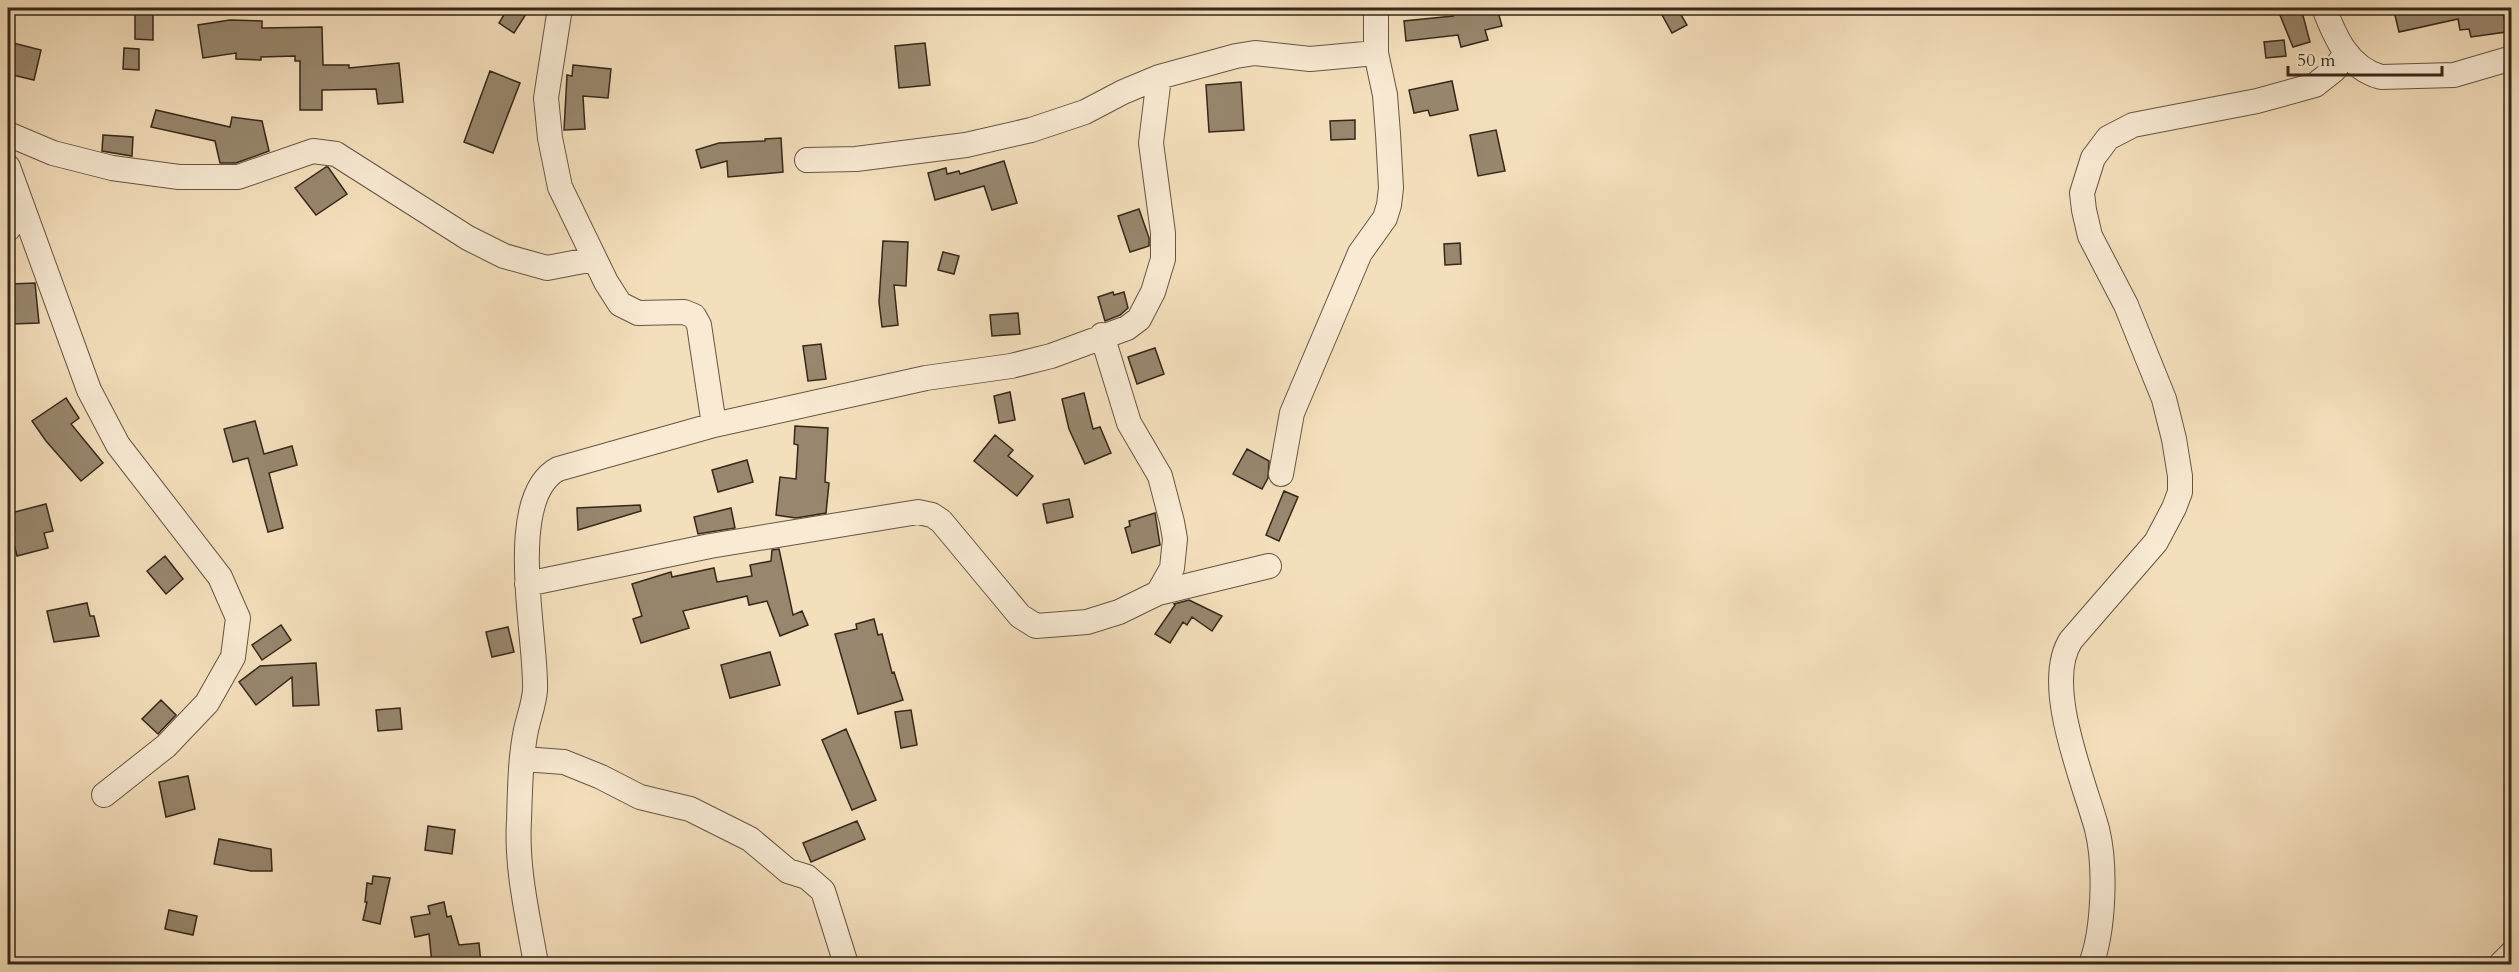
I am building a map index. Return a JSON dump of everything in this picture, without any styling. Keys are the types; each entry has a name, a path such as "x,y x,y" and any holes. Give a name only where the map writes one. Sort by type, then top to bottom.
{"street":[{"path":"560,8 546,98 550,138 560,187 594,259 620,304 638,313 684,312 694,316 699,325 714,425"},
{"path":"1281,474 1292,413 1360,253 1385,218 1389,205 1391,188 1388,134 1384,94 1376,53 1376,8"},
{"path":"2324,8 2336,40 2346,53 2366,72 2381,77 2454,75 2511,58"},
{"path":"807,160 856,159 966,145 1031,130 1085,112 1123,92 1160,77 1214,61 1255,54 1310,59 1376,53"},
{"path":"2091,964 2101,911 2101,853 2060,686 2062,657 2071,640 2156,542 2178,500 2180,476 2164,399 2126,305 2090,236 2082,193 2087,172 2100,148 2119,131 2155,119 2257,101 2306,88 2324,79 2334,70 2346,53"},
{"path":"536,964 518,840 526,731 535,690 527,584 529,519 535,495 546,476 558,469 714,425 926,378 1011,366 1051,356 1102,335 1127,328 1139,319 1160,277 1163,259 1163,233 1151,143 1160,77"},
{"path":"8,134 53,153 112,168 179,177 238,177 313,151 336,154 468,238 504,256 548,268 594,259"},
{"path":"8,168 98,409 118,445 220,577 238,618 233,657 207,703 166,746 104,795"},
{"path":"8,230 17,196"},
{"path":"1102,335 1129,423 1160,476 1172,522 1174,539 1172,568 1158,593"},
{"path":"527,584 710,546 918,512 932,515 941,521 1020,616 1036,626 1087,622 1104,618 1158,593 1269,566"},
{"path":"524,759 564,762 601,777 632,794 690,809 750,839 789,871 807,877 823,891 846,964"},
{"path":"2501,964 2511,953"}],"building":[{"path":"135,8 153,8 153,40 135,39"},
{"path":"508,8 515,8 526,14 514,33 499,23"},
{"path":"1474,8 1497,8 1502,26 1485,30 1488,40 1461,47 1458,35 1406,41 1404,21 1453,16 1452,13"},
{"path":"1677,8 1687,25 1672,33 1661,13"},
{"path":"2277,8 2301,8 2310,42 2293,47"},
{"path":"2409,8 2503,8 2506,32 2471,37 2469,29 2460,30 2458,19 2399,32 2394,11"},
{"path":"230,20 262,21 262,28 322,27 323,65 349,65 349,68 399,63 403,102 378,104 376,89 322,90 322,110 300,110 300,61 295,61 295,56 261,57 261,60 236,59 236,53 203,58 198,25"},
{"path":"2284,40 2286,56 2266,58 2264,42"},
{"path":"13,43 41,50 34,80 8,74"},
{"path":"925,43 930,85 899,88 895,46"},
{"path":"124,48 139,49 139,70 123,69"},
{"path":"573,65 611,69 608,98 583,96 585,129 564,130 567,75 572,76"},
{"path":"490,71 520,83 493,153 464,142"},
{"path":"1452,81 1458,110 1430,116 1428,110 1414,113 1409,90"},
{"path":"1241,82 1244,130 1209,132 1206,85"},
{"path":"156,110 230,127 232,117 262,121 269,151 236,163 220,163 215,141 151,127"},
{"path":"1355,120 1355,139 1331,140 1330,121"},
{"path":"1496,130 1505,171 1478,176 1470,135"},
{"path":"103,135 133,137 132,156 102,151"},
{"path":"781,138 783,172 728,177 727,161 701,168 696,150 719,143"},
{"path":"1004,161 1017,203 992,210 984,186 935,200 928,173 946,168 947,174 959,171 960,174"},
{"path":"326,167 347,194 316,215 295,188"},
{"path":"1139,209 1149,238 1149,246 1130,252 1118,216"},
{"path":"883,241 908,242 906,286 894,285 898,325 882,327 879,302"},
{"path":"1460,243 1461,264 1445,265 1444,244"},
{"path":"943,252 959,256 954,274 938,270"},
{"path":"35,283 39,323 12,324 10,284"},
{"path":"1113,292 1114,295 1124,292 1128,308 1120,315 1105,321 1098,297"},
{"path":"1018,313 1020,334 992,336 990,315"},
{"path":"821,344 826,379 808,381 803,346"},
{"path":"1155,348 1164,374 1137,384 1128,357"},
{"path":"1010,392 1015,420 999,423 994,396"},
{"path":"1084,393 1093,429 1100,427 1111,453 1085,464 1069,429 1062,399"},
{"path":"66,398 79,418 71,424 103,463 81,481 46,441 32,421"},
{"path":"255,421 264,454 292,446 297,465 269,473 283,528 268,532 248,458 233,462 224,429"},
{"path":"795,426 828,428 825,482 829,483 826,513 796,518 776,515 780,477 796,479 798,445 794,444"},
{"path":"995,435 1013,450 1008,456 1033,476 1017,496 974,461"},
{"path":"1247,449 1269,461 1268,478 1262,489 1233,474"},
{"path":"747,460 753,482 718,492 712,470"},
{"path":"1284,491 1298,497 1279,541 1266,535"},
{"path":"1069,499 1073,517 1047,523 1043,504"},
{"path":"46,504 53,531 44,533 48,548 17,556 11,531 15,530 11,513"},
{"path":"640,505 641,511 578,530 577,508"},
{"path":"731,508 735,528 698,534 694,517"},
{"path":"1155,513 1160,545 1132,553 1125,528 1130,526 1129,521"},
{"path":"779,549 793,615 802,611 808,625 780,636 767,601 749,605 747,596 683,611 689,628 641,643 633,619 642,616 632,584 671,572 672,577 714,568 717,582 752,576 750,565 771,561 772,550"},
{"path":"165,556 183,579 166,594 147,571"},
{"path":"1189,600 1222,616 1212,631 1192,617 1187,625 1183,622 1170,643 1155,634 1174,604"},
{"path":"87,603 90,616 94,616 99,636 54,642 47,611"},
{"path":"874,619 878,635 882,634 892,673 894,672 903,700 858,714 835,634 857,629 856,624"},
{"path":"281,625 291,640 262,660 252,645"},
{"path":"508,627 514,652 492,657 486,632"},
{"path":"770,652 780,685 730,698 721,665"},
{"path":"316,663 319,705 293,706 292,677 256,705 239,682 260,666"},
{"path":"161,700 176,715 158,734 142,719"},
{"path":"400,708 402,729 378,731 376,710"},
{"path":"911,710 917,745 901,748 895,712"},
{"path":"846,729 876,800 852,810 822,740"},
{"path":"188,776 195,809 166,817 159,782"},
{"path":"857,821 865,839 811,862 803,843"},
{"path":"428,826 455,830 452,854 425,850"},
{"path":"219,839 271,849 272,871 251,871 214,864"},
{"path":"373,876 390,878 380,924 363,920 367,902 365,902 367,883 372,884"},
{"path":"444,902 447,917 451,916 459,945 479,943 481,964 432,964 429,934 415,937 411,917 430,914 428,906"},
{"path":"169,910 197,916 193,935 165,929"}]}
